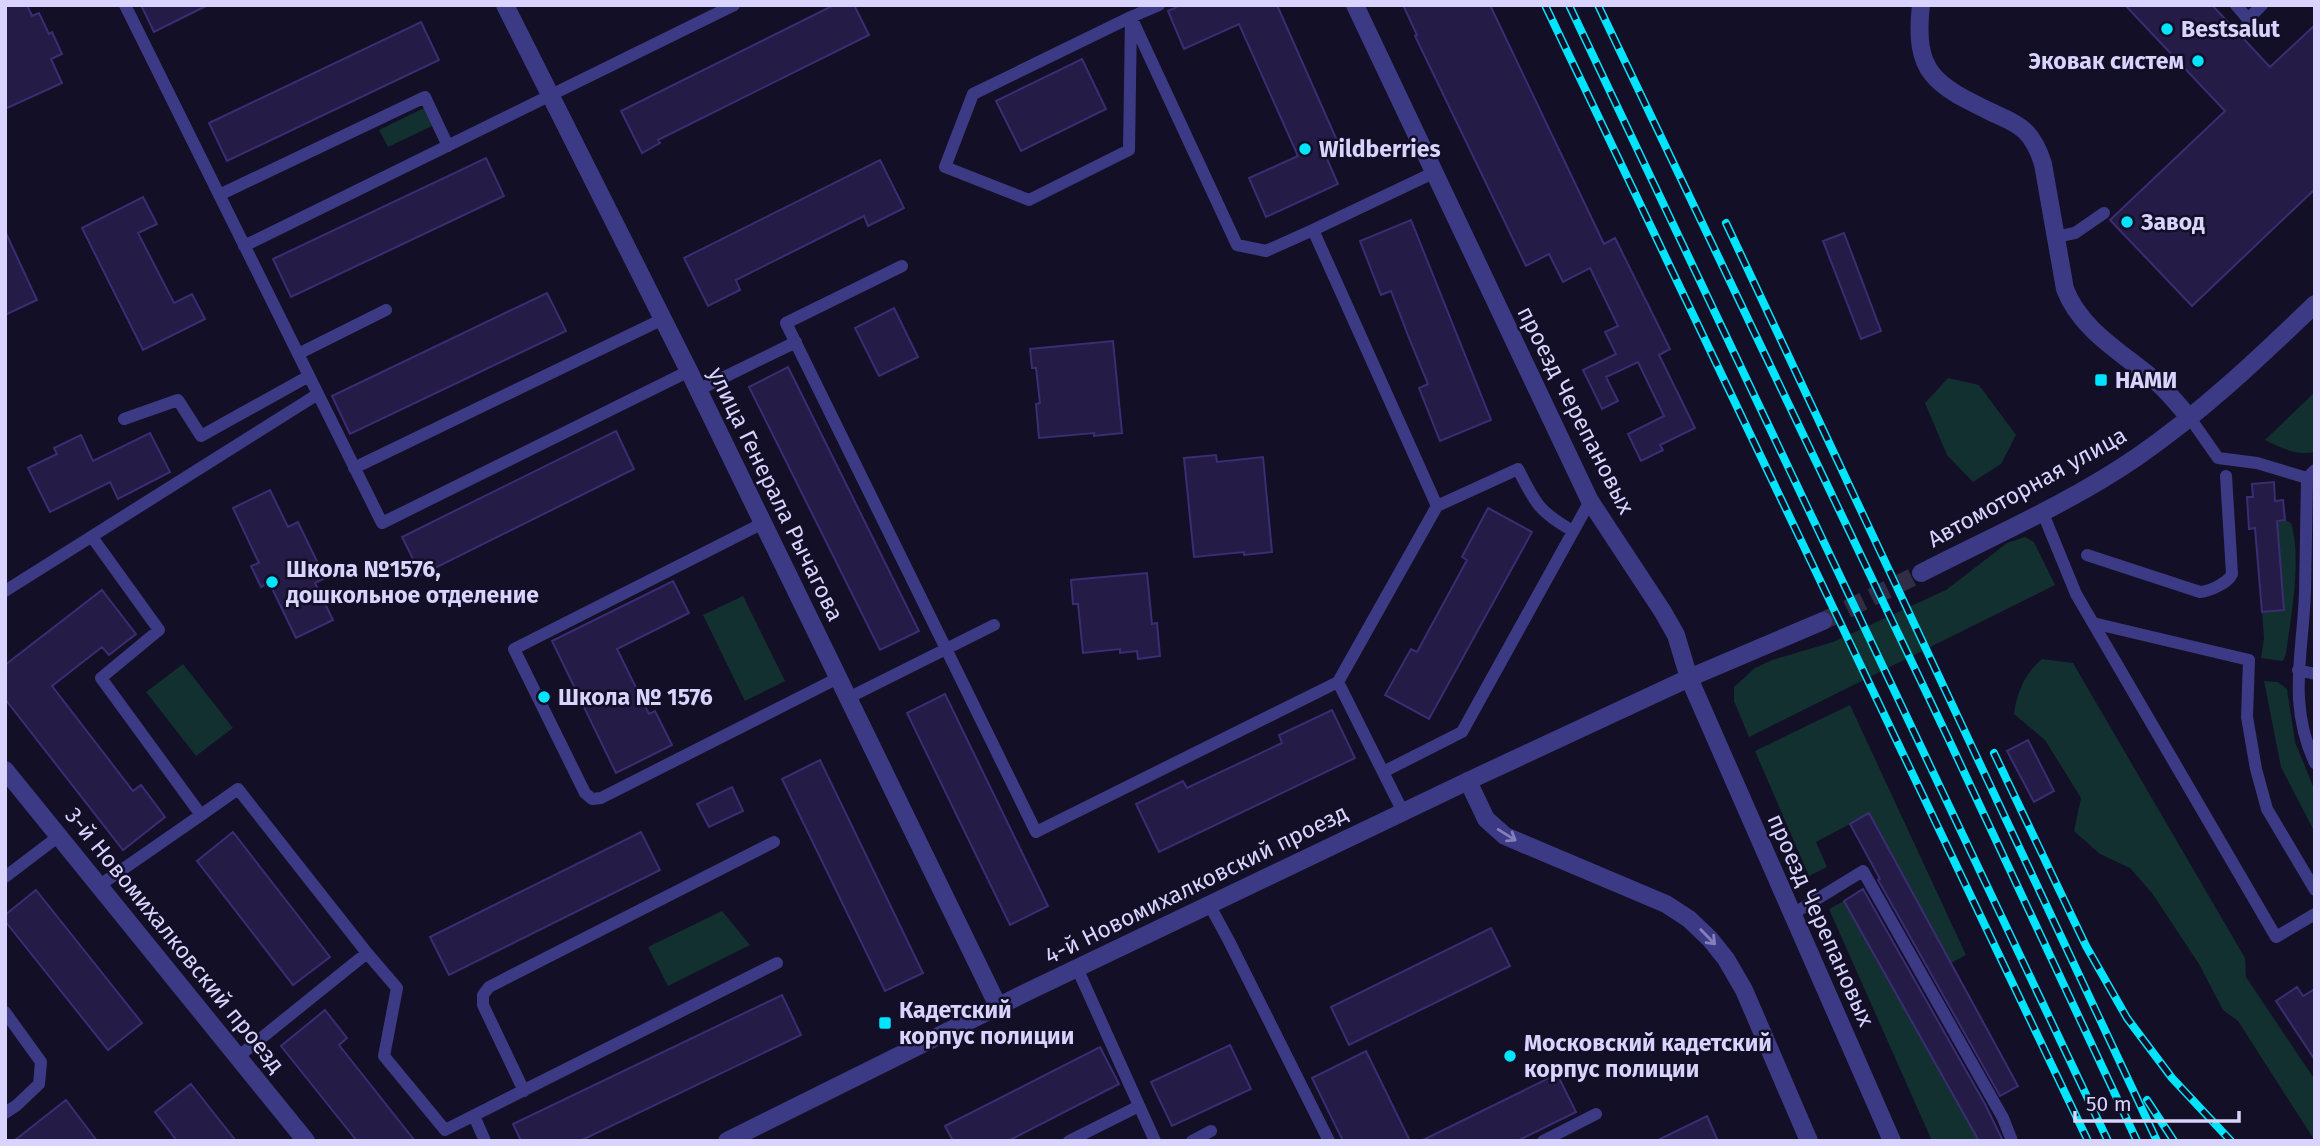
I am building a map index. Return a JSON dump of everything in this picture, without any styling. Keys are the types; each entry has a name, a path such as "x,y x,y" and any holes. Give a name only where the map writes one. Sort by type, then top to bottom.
{"street":[{"name":"улица Генерала Рычагова","path":"505,5 689,371 998,1006"},
{"name":"проезд Черепановых","path":"1355,5 1590,500 1676,635 1689,678 1892,1141"},
{"path":"1921,5 1921,46 1933,78 1950,91 2023,129 2036,145 2043,164 2065,289 2071,305 2124,357 2155,380 2190,418"},
{"name":"Автомоторная улица","path":"1921,573 2042,512 2135,458 2190,418 2249,368 2315,304"},
{"path":"1689,678 1823,621"},
{"name":"4-й Новомихалковский проезд","path":"727,1141 1209,904 1689,678"},
{"name":"3-й Новомихалковский проезд","path":"5,770 306,1141"},
{"path":"1468,781 1486,820 1505,836 1666,904 1689,919 1710,939 1726,959 1744,990 1809,1141"}],"lane":[{"path":"125,5 382,523 689,371"},
{"path":"244,246 734,5"},
{"path":"1131,17 1129,150 1030,200 945,167 973,94 1131,17 1159,5"},
{"path":"2236,5 2248,19 2263,5"},
{"path":"1131,17 1237,245 1266,251 1433,173"},
{"path":"219,195 425,97 448,146"},
{"path":"2055,237 2075,233 2104,213"},
{"path":"1313,230 1437,506"},
{"path":"902,266 786,323 1036,832 1338,682 1437,506 1518,469 1535,501 1549,518 1573,531"},
{"path":"298,354 386,310"},
{"path":"354,468 663,319"},
{"path":"698,390 796,342"},
{"path":"124,419 178,400 201,436 309,376"},
{"path":"7,585 92,537 318,394"},
{"path":"2190,418 2218,458 2311,474 2298,670 2300,724 2315,763"},
{"path":"2087,555 2200,592 2206,592 2230,579 2232,574 2226,476"},
{"path":"1383,772 1462,732 1590,500"},
{"path":"2042,512 2076,594 2276,937 2315,914"},
{"path":"763,523 514,649 585,793 592,799 601,798 838,678"},
{"path":"92,537 159,630 101,678 201,815"},
{"path":"2093,623 2249,660 2246,717 2267,809 2315,890"},
{"path":"848,698 994,625"},
{"path":"2298,670 2315,674"},
{"path":"1338,682 1403,812"},
{"path":"100,885 238,789 397,988 384,1056 445,1130 777,962"},
{"path":"5,877 59,836"},
{"path":"524,1091 483,1005 483,995 489,987 774,842"},
{"path":"1791,915 1863,871 2003,1118 2012,1141"},
{"path":"1209,904 1329,1141"},
{"path":"239,1056 367,953"},
{"path":"1077,968 1154,1141"},
{"path":"5,1012 41,1062 39,1084 18,1105 5,1113"},
{"path":"1069,1141 1139,1106"},
{"path":"1543,1141 1596,1114"},
{"path":"474,1116 485,1141"},
{"path":"1192,1141 1211,1132"}],"green space":[{"path":"424,108 432,126 388,147 379,130"},
{"path":"1948,378 1979,385 2016,435 2001,464 1973,482 1947,455 1925,403"},
{"path":"2315,392 2315,452 2295,452 2265,440"},
{"path":"2285,520 2291,523 2296,569 2286,653 2282,661 2261,658 2264,638 2262,612 2284,610 2277,521"},
{"path":"2025,537 2034,542 2055,585 1749,737 1734,701 1734,687 1755,668 1772,660 1833,642 1946,590 2007,543"},
{"path":"743,596 785,681 745,701 703,615"},
{"path":"2042,659 2073,663 2245,958 2246,977 2315,1080 2315,1141 2238,1021 2223,1010 2199,964 2152,893 2130,868 2100,854 2074,831 2081,798 2045,740 2014,714 2023,684 2031,670"},
{"path":"183,664 233,728 196,756 146,692"},
{"path":"2264,681 2278,682 2287,689 2295,742 2315,791 2315,833 2281,767"},
{"path":"1850,705 1966,955 1951,963 1869,814 1816,842 1827,867 1809,876 1755,751"},
{"path":"1844,901 1979,1141 1932,1141 1829,909"},
{"path":"722,911 750,945 668,986 648,947"}],"building":[{"path":"5,5 27,5 32,16 39,13 62,54 51,59 62,83 5,109"},
{"path":"141,5 208,5 154,32"},
{"path":"834,5 854,5 869,35 658,140 660,143 642,153 621,111"},
{"path":"1181,5 1277,5 1339,145 1324,152 1338,184 1266,217 1249,178 1298,156 1239,24 1184,49 1168,11"},
{"path":"1403,5 1490,5 1604,244 1615,238 1670,349 1659,355 1695,428 1660,445 1663,450 1641,461 1628,434 1664,416 1638,362 1606,377 1618,401 1602,409 1583,370 1616,354 1605,332 1618,326 1590,268 1563,282 1549,254 1526,266 1415,36 1417,35"},
{"path":"2125,5 2212,5 2270,67 2315,25 2315,189 2192,306 2110,220 2225,111"},
{"path":"421,22 439,60 227,161 209,123"},
{"path":"1082,59 1106,109 1021,151 996,101"},
{"path":"486,158 504,196 291,297 273,259"},
{"path":"880,160 904,208 868,226 864,216 736,280 740,290 708,306 684,258"},
{"path":"143,197 157,224 138,233 174,303 192,294 205,319 143,350 82,228"},
{"path":"1411,220 1491,420 1440,441 1419,388 1428,384 1391,291 1381,295 1360,241"},
{"path":"5,231 37,300 5,315"},
{"path":"1844,233 1881,331 1861,339 1823,241"},
{"path":"547,293 566,331 350,434 332,396"},
{"path":"894,308 918,357 879,376 855,328"},
{"path":"1113,341 1122,433 1039,438 1036,404 1040,403 1036,368 1032,368 1030,349"},
{"path":"788,367 919,631 880,650 749,387"},
{"path":"616,431 634,469 421,575 402,537"},
{"path":"150,433 170,472 118,499 110,482 50,512 28,468 57,454 54,448 81,435 93,461"},
{"path":"1216,455 1217,462 1263,457 1272,552 1194,557 1184,458"},
{"path":"2274,482 2275,501 2283,500 2285,520 2277,521 2284,610 2262,612 2255,528 2249,529 2247,497 2253,497 2252,484"},
{"path":"270,490 288,527 298,522 325,578 315,583 333,620 296,638 269,582 261,587 251,566 259,563 233,508"},
{"path":"1488,508 1532,532 1429,719 1385,695 1411,649 1417,652 1467,560 1462,557"},
{"path":"1147,573 1152,624 1157,623 1160,656 1138,659 1137,651 1120,653 1120,649 1083,653 1078,604 1073,604 1071,580"},
{"path":"673,581 689,613 617,649 649,714 655,711 672,745 616,773 552,641"},
{"path":"102,590 136,634 109,655 102,647 52,686 133,791 141,785 165,817 123,850 5,699 5,665"},
{"path":"945,694 1048,906 1010,925 907,713"},
{"path":"1332,710 1355,758 1159,852 1136,804 1183,781 1187,788 1282,743 1279,735"},
{"path":"2028,740 2054,791 2034,802 2007,751"},
{"path":"820,760 923,973 885,991 782,779"},
{"path":"732,787 743,811 709,827 697,804"},
{"path":"1869,813 2018,1086 2000,1096 1878,880 1880,879 1850,824"},
{"path":"233,832 330,957 293,985 197,861"},
{"path":"641,832 660,870 449,975 430,937"},
{"path":"1863,889 1985,1104 2003,1141 1979,1141 1844,901"},
{"path":"36,890 142,1023 108,1050 5,921 5,915"},
{"path":"1491,928 1510,966 1349,1045 1331,1007"},
{"path":"2297,987 2303,996 2315,989 2315,1060 2276,1001"},
{"path":"782,995 801,1035 580,1141 521,1141 513,1124"},
{"path":"325,1010 347,1038 339,1045 415,1141 357,1141 281,1046"},
{"path":"1230,1045 1251,1089 1172,1126 1151,1082"},
{"path":"1100,1047 1119,1084 1008,1141 953,1141 945,1126"},
{"path":"1366,1051 1410,1141 1343,1141 1312,1078"},
{"path":"1557,1074 1576,1112 1517,1141 1421,1141"},
{"path":"191,1084 236,1141 177,1141 155,1112"},
{"path":"66,1100 97,1141 14,1141 43,1118"},
{"path":"1707,1116 1718,1141 1656,1141"}],"tunnel":[{"path":"1823,621 1921,573"}],"railway":[{"path":"1545,5 2088,1141"},
{"path":"1569,5 2108,1141"},
{"path":"1598,5 2137,1141"},
{"path":"1726,223 2157,1141"},
{"path":"1994,753 2086,946 2127,1018 2172,1078 2231,1141"},
{"path":"2147,1100 2174,1141"}],"place":[{"name":"Bestsalut","path":"2167,29"},
{"name":"Эковак систем","path":"2198,61"},
{"name":"Wildberries","path":"1305,149"},
{"name":"Завод","path":"2127,222"},
{"name":"НАМИ","path":"2101,380"},
{"name":"Школа №1576, дошкольное отделение","path":"272,582"},
{"name":"Школа № 1576","path":"544,697"},
{"name":"Кадетский корпус полиции","path":"885,1023"},
{"name":"Московский кадетский корпус полиции","path":"1510,1056"}]}
